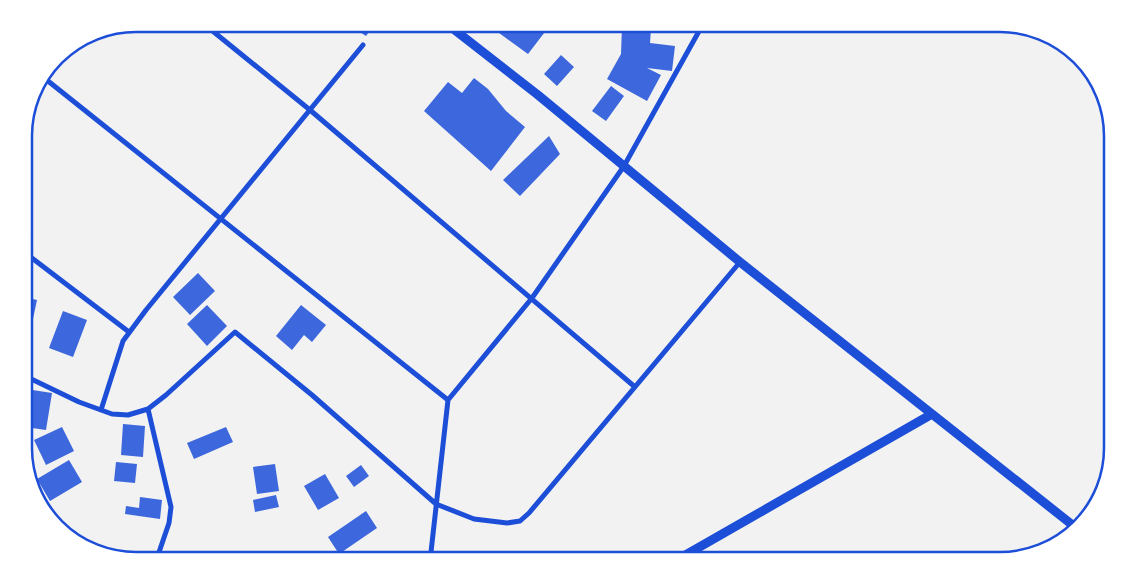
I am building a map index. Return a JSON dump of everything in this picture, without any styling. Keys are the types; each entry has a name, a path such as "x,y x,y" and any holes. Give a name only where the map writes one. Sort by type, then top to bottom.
{"street":[{"path":"431,552 448,400 532,298 624,166 698,32"},
{"path":"215,33 310,110 635,387"},
{"path":"459,33 538,95 740,262 1071,524"},
{"path":"102,410 123,341 129,332 363,46"},
{"path":"49,81 448,400"},
{"path":"33,259 129,332"},
{"path":"32,380 79,402 112,414 128,415 148,409 235,332 312,395 436,504 474,519 507,523 520,521 528,514 740,262"},
{"path":"148,409 171,507 169,523 159,552"},
{"path":"691,552 932,414"}],"building":[{"path":"622,32 651,32 650,43 675,46 672,71 647,68 661,75 647,101 607,79 621,54"},
{"path":"498,33 544,33 528,54"},
{"path":"561,55 574,67 557,86 544,74"},
{"path":"474,78 488,89 506,111 525,127 491,171 424,111 448,82 462,93"},
{"path":"611,86 624,96 606,121 592,111"},
{"path":"549,136 560,154 520,196 503,180"},
{"path":"198,273 215,291 190,315 173,297"},
{"path":"32,299 37,300 32,319"},
{"path":"207,305 227,326 207,346 187,324"},
{"path":"301,305 326,325 312,342 304,335 292,350 276,336"},
{"path":"63,311 87,320 73,357 49,348"},
{"path":"32,390 52,393 46,430 32,428"},
{"path":"123,424 145,426 143,457 121,455"},
{"path":"62,427 74,451 46,465 34,440"},
{"path":"226,427 233,442 194,459 187,443"},
{"path":"69,460 82,482 50,501 37,479"},
{"path":"116,462 137,464 135,483 114,481"},
{"path":"275,464 279,491 257,494 253,467"},
{"path":"361,465 369,476 354,487 346,476"},
{"path":"325,474 339,498 318,510 304,486"},
{"path":"276,495 279,507 255,512 253,500"},
{"path":"140,497 162,500 160,519 125,514 126,506 139,508"},
{"path":"366,511 377,528 342,552 338,552 328,537"}]}
